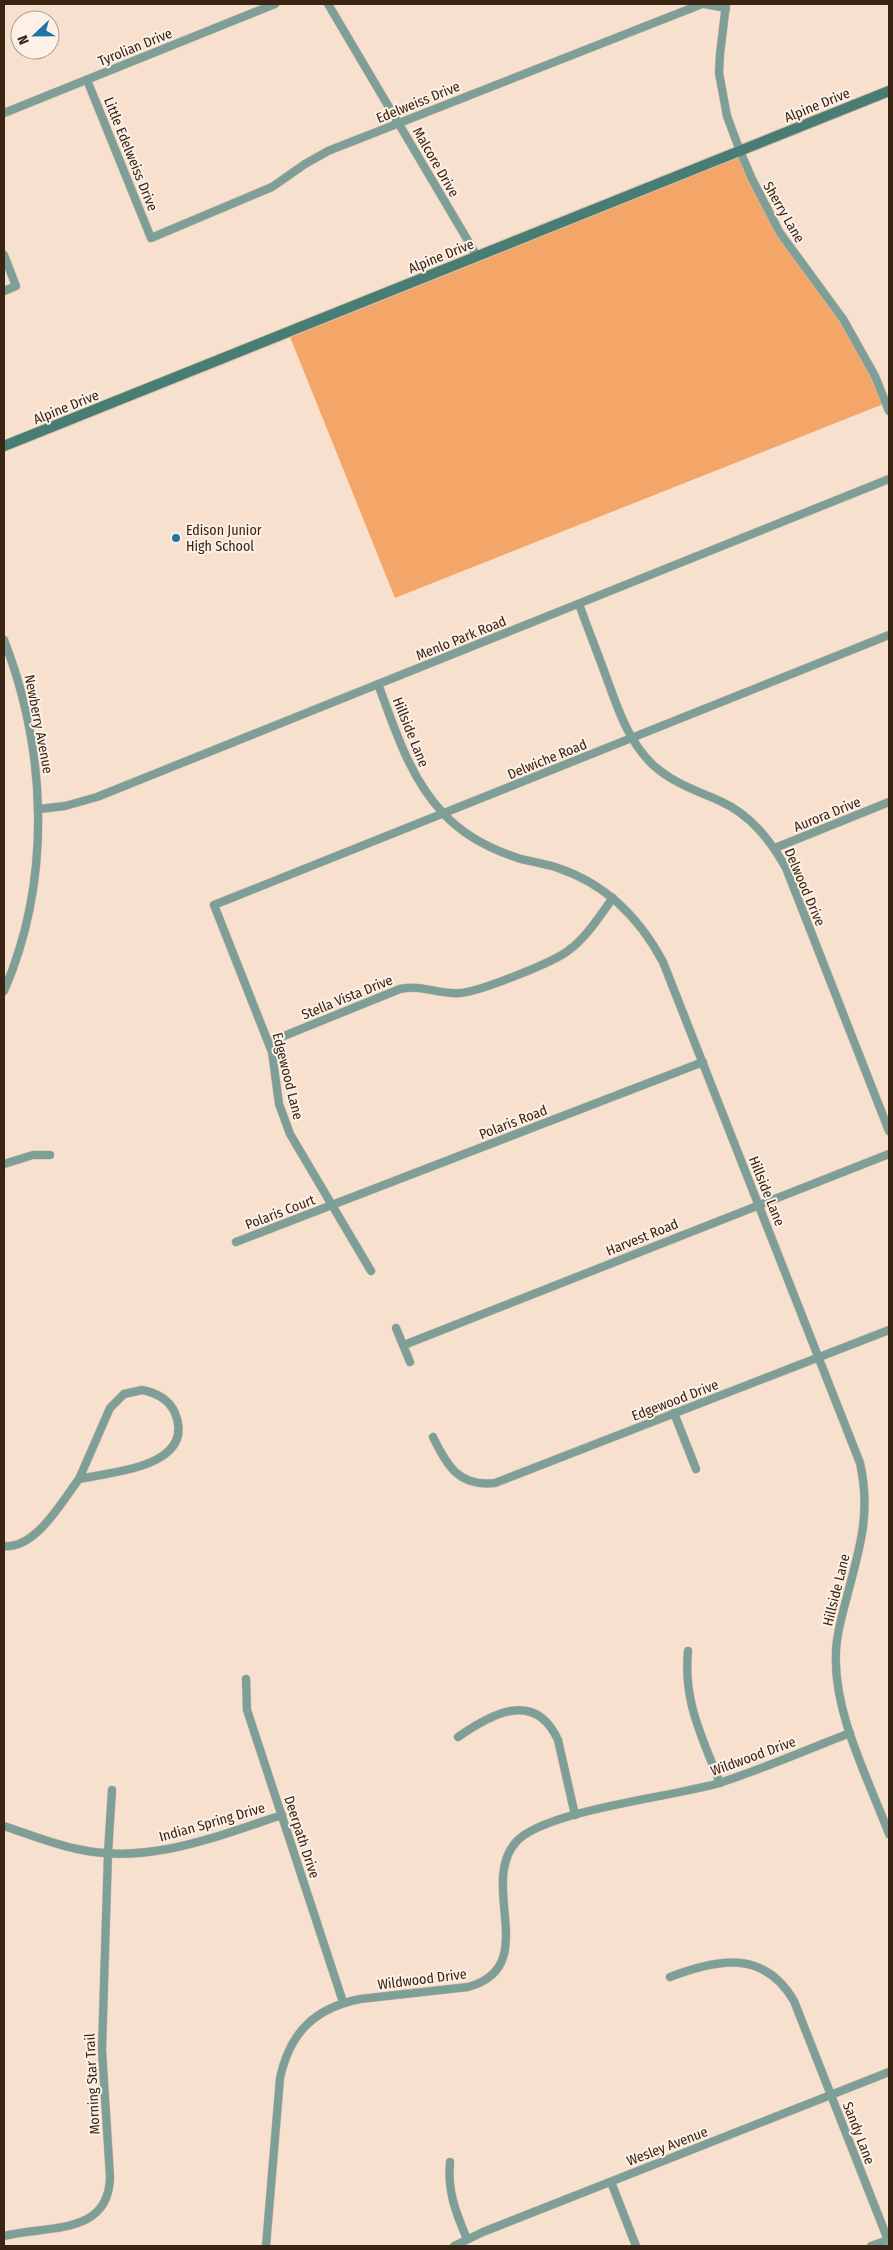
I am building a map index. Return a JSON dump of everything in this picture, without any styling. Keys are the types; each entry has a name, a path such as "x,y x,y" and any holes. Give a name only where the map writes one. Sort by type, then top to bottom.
{"street":[{"name":"Tyrolian Drive","path":"4,114 275,4"},
{"name":"Malcore Drive","path":"328,4 477,256"},
{"name":"Edelweiss Drive","path":"151,238 272,187 317,156 398,123 703,4 726,6"},
{"name":"Sherry Lane","path":"726,6 720,44 720,73 727,116 740,151 772,220 797,258 843,319 875,376 889,410"},
{"name":"Little Edelweiss Drive","path":"88,80 151,238"},
{"name":"Alpine Drive","path":"4,446 889,91"},
{"path":"4,255 16,286 4,291"},
{"name":"Menlo Park Road","path":"39,809 65,806 97,797 889,479"},
{"name":"Delwood Drive","path":"579,604 622,720 632,738 650,761 662,772 691,790 735,809 762,831 775,848 786,868 889,1131"},
{"name":"Delwiche Road","path":"214,905 889,635"},
{"name":"Newberry Avenue","path":"4,640 18,677 32,738 39,809 36,865 32,896 16,958 4,991"},
{"name":"Hillside Lane","path":"378,684 407,760 417,779 443,813 488,846 505,854 576,875 614,898 628,911 653,943 663,962 860,1463 866,1496 863,1533 838,1631 836,1651 837,1688 850,1733 889,1834"},
{"name":"Aurora Drive","path":"775,848 889,802"},
{"name":"Stella Vista Drive","path":"269,1042 400,989 420,987 446,993 466,993 560,956 576,944 614,898"},
{"name":"Edgewood Lane","path":"214,905 269,1042 276,1069 280,1104 290,1134 370,1271"},
{"name":"Polaris Road","path":"332,1205 703,1062"},
{"name":"Harvest Road","path":"404,1345 889,1154"},
{"path":"4,1164 33,1155 50,1155"},
{"name":"Polaris Court","path":"236,1242 332,1205"},
{"path":"396,1328 410,1362"},
{"name":"Edgewood Drive","path":"433,1437 444,1460 452,1470 467,1480 486,1484 500,1481 889,1330"},
{"path":"4,1546 18,1544 34,1536 79,1479 110,1408 115,1401 124,1394 142,1390 158,1394 169,1403 177,1416 177,1438 173,1447 163,1458 146,1464 79,1479"},
{"path":"674,1413 696,1469"},
{"path":"688,1651 686,1677 690,1702 720,1782"},
{"name":"Deerpath Drive","path":"246,1679 247,1710 343,2002"},
{"path":"458,1737 484,1719 507,1711 525,1711 543,1718 554,1731 558,1740 575,1815"},
{"name":"Wildwood Drive","path":"266,2246 280,2078 288,2051 301,2030 324,2011 343,2002 360,1998 468,1987 478,1984 491,1976 498,1968 506,1949 502,1879 506,1858 516,1842 533,1830 575,1815 720,1782 850,1733"},
{"name":"Morning Star Trail","path":"4,2236 81,2223 97,2212 108,2193 110,2176 102,2050 108,1853 112,1790"},
{"name":"Indian Spring Drive","path":"4,1826 78,1849 108,1853 152,1852 176,1848 282,1815"},
{"name":"Sandy Lane","path":"670,1977 700,1965 734,1962 759,1967 779,1980 788,1990 888,2240 871,2246"},
{"name":"Wesley Avenue","path":"454,2246 467,2239 889,2072"},
{"path":"450,2162 450,2190 453,2204 467,2239"},
{"path":"611,2182 636,2246"}],"shaded area":[{"path":"740,151 765,206 824,292 886,403 395,598 288,332"}],"place":[{"name":"Edison Junior High School","path":"176,538"}]}
